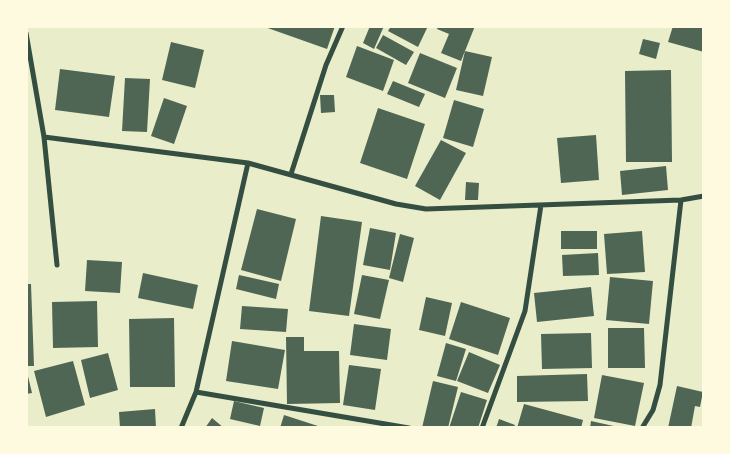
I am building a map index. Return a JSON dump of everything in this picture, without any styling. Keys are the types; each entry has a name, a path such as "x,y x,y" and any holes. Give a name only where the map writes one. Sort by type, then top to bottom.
{"street":[{"path":"291,174 326,65 343,26"},
{"path":"26,34 44,137 57,265"},
{"path":"44,137 248,162 396,204 426,209 681,200 704,196"},
{"path":"181,428 196,392 248,162"},
{"path":"642,428 653,410 660,385 681,200"},
{"path":"482,428 525,311 541,205"},
{"path":"196,392 409,428"}],"building":[{"path":"262,26 335,26 327,49"},
{"path":"370,26 384,26 374,49 363,43"},
{"path":"391,26 428,26 418,47 388,31"},
{"path":"438,26 475,26 461,61 441,53 449,34 437,29"},
{"path":"673,26 704,26 704,52 668,42"},
{"path":"383,35 414,52 406,65 376,48"},
{"path":"643,39 660,43 656,59 639,54"},
{"path":"171,42 204,50 195,88 162,80"},
{"path":"357,46 394,60 383,91 346,77"},
{"path":"465,51 492,57 483,96 456,90"},
{"path":"420,53 457,68 445,98 408,83"},
{"path":"60,69 115,76 109,117 55,110"},
{"path":"671,70 672,162 626,162 625,71"},
{"path":"125,78 150,79 147,132 122,131"},
{"path":"393,81 425,94 419,107 387,94"},
{"path":"320,95 334,95 335,112 321,113"},
{"path":"164,98 187,106 174,144 151,136"},
{"path":"454,100 484,109 473,147 443,138"},
{"path":"378,108 425,124 407,179 360,163"},
{"path":"596,135 599,180 561,183 557,138"},
{"path":"441,140 466,153 440,200 415,186"},
{"path":"666,166 668,190 622,195 620,171"},
{"path":"466,182 479,183 478,200 465,200"},
{"path":"257,209 296,219 281,281 241,270"},
{"path":"321,216 362,222 349,316 309,311"},
{"path":"370,228 396,233 390,270 363,265"},
{"path":"561,231 597,231 597,249 561,249"},
{"path":"642,231 645,272 607,274 604,234"},
{"path":"400,234 414,238 403,282 389,278"},
{"path":"598,253 599,275 563,276 562,255"},
{"path":"87,260 122,262 120,293 85,291"},
{"path":"143,273 198,285 193,309 138,298"},
{"path":"239,275 279,284 276,299 236,289"},
{"path":"362,275 389,280 380,319 354,314"},
{"path":"610,277 653,281 649,324 606,320"},
{"path":"26,284 31,284 34,366 26,366"},
{"path":"591,287 594,316 537,322 534,293"},
{"path":"426,297 452,303 445,336 419,330"},
{"path":"97,301 98,347 53,348 52,302"},
{"path":"461,302 510,318 498,355 449,339"},
{"path":"242,306 288,309 286,332 240,329"},
{"path":"174,318 175,387 130,387 129,319"},
{"path":"354,324 391,329 387,360 350,355"},
{"path":"608,328 644,328 645,368 608,368"},
{"path":"591,333 592,368 542,369 541,334"},
{"path":"286,337 304,337 304,351 339,351 340,403 287,404"},
{"path":"232,341 285,350 278,389 226,381"},
{"path":"446,343 466,349 456,381 437,376"},
{"path":"469,352 500,365 488,393 457,381"},
{"path":"108,353 118,390 90,398 81,360"},
{"path":"73,361 85,405 46,417 34,371"},
{"path":"349,365 381,369 375,410 343,405"},
{"path":"26,368 32,393 26,394"},
{"path":"587,374 588,401 517,402 517,376"},
{"path":"602,375 644,383 635,426 594,418"},
{"path":"433,381 458,387 448,428 422,428"},
{"path":"677,386 703,392 700,407 695,406 691,428 668,428"},
{"path":"461,392 487,400 478,428 449,428"},
{"path":"234,401 264,408 260,426 230,419"},
{"path":"524,404 583,420 581,428 517,428"},
{"path":"155,409 156,428 120,428 119,412"},
{"path":"284,415 321,427 321,428 280,428"},
{"path":"212,418 224,428 205,428"},
{"path":"499,419 515,425 514,428 496,428"},
{"path":"591,421 618,427 618,428 590,428"}]}
